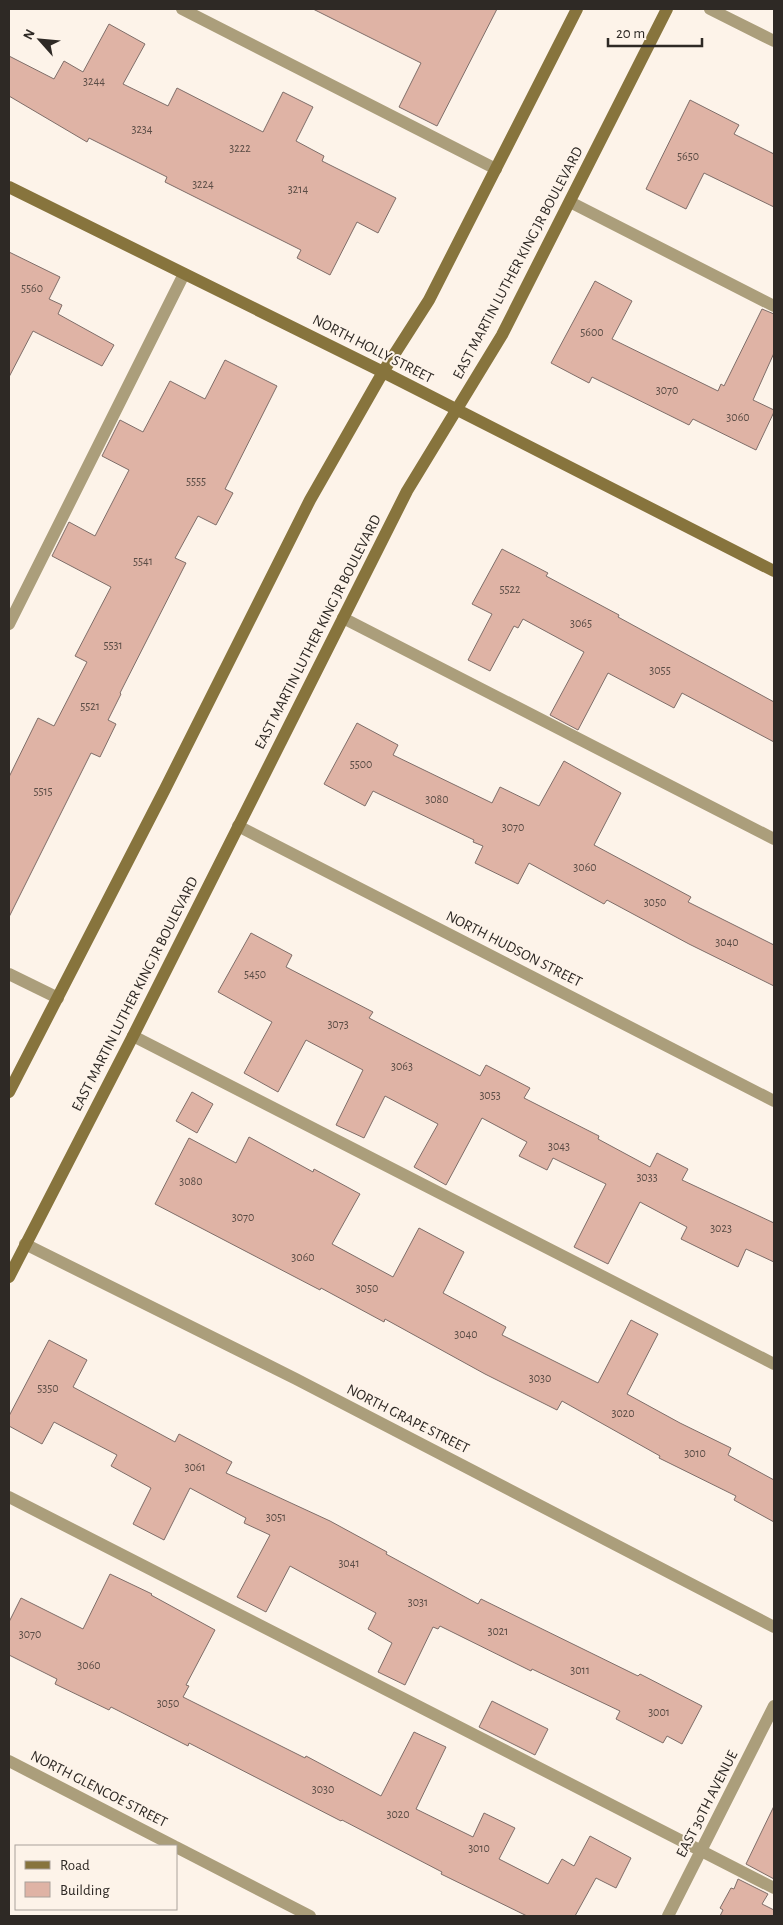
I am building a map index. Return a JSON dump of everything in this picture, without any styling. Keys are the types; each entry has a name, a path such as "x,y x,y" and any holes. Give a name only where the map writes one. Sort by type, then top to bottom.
{"main road":[{"path":"9,1092 310,500 383,372 429,300 577,9"},
{"name":"EAST MARTIN LUTHER KING JR BOULEVARD","path":"9,1277 133,1036 407,492 502,335 667,9"},
{"name":"NORTH HOLLY STREET","path":"9,187 383,372 774,571"}],"street":[{"path":"182,9 496,168"},
{"path":"710,9 774,41"},
{"path":"570,202 774,306"},
{"path":"9,624 184,274"},
{"path":"343,618 774,839"},
{"name":"NORTH HUDSON STREET","path":"238,826 774,1101"},
{"path":"9,974 58,998"},
{"path":"133,1036 774,1364"},
{"name":"NORTH GRAPE STREET","path":"25,1244 304,1383 774,1627"},
{"path":"9,1497 774,1888"},
{"name":"EAST 30TH AVENUE","path":"668,1916 774,1706"},
{"name":"NORTH GLENCOE STREET","path":"9,1761 171,1845"},
{"name":"NORTH GLENCOE STREET","path":"178,1849 310,1916"}],"building":[{"path":"313,9 497,9 437,126 399,107 421,63"},
{"path":"109,24 145,44 123,84 168,106 177,88 263,132 283,92 313,107 296,141 324,156 322,161 396,198 378,233 357,222 330,275 297,258 301,250 165,182 167,177 89,138 87,142 9,96 9,56 54,79 64,61 83,72"},
{"path":"690,100 739,125 734,134 774,154 774,207 704,173 686,209 646,189"},
{"path":"9,252 60,277 49,299 62,305 58,314 114,345 102,366 33,331 9,377"},
{"path":"595,281 632,301 612,339 718,391 721,384 724,386 762,309 774,314 774,353 753,400 774,410 774,412 756,450 693,419 689,425 592,377 589,383 551,363"},
{"path":"225,360 277,386 225,489 233,493 216,525 198,516 175,558 186,563 108,720 116,724 100,757 91,753 9,917 9,777 38,718 54,726 87,662 75,656 111,587 52,556 69,522 95,536 129,470 102,456 120,420 143,432 170,381 205,399"},
{"path":"502,549 548,573 546,576 619,615 618,617 774,702 774,742 682,693 674,708 608,673 578,730 550,715 584,652 523,619 518,628 514,626 490,671 468,660 492,614 472,604"},
{"path":"357,723 398,745 393,755 492,803 500,787 539,806 564,761 621,793 594,845 691,897 688,902 774,945 774,986 689,944 607,900 604,904 529,863 518,884 475,863 483,846 473,842 474,840 373,791 365,806 324,784"},
{"path":"251,933 292,955 286,967 373,1012 369,1018 480,1076 486,1065 530,1088 524,1098 599,1136 598,1139 650,1167 657,1153 688,1169 682,1180 774,1223 774,1262 746,1249 738,1267 681,1239 687,1227 640,1202 608,1264 574,1247 606,1184 553,1158 547,1170 519,1156 527,1142 482,1118 446,1185 414,1167 438,1124 385,1096 364,1138 336,1125 363,1070 306,1040 278,1092 244,1073 272,1022 218,992"},
{"path":"192,1092 213,1104 197,1133 176,1121"},
{"path":"249,1137 313,1172 314,1169 360,1194 332,1244 393,1277 419,1228 464,1252 443,1293 506,1327 502,1335 598,1383 631,1320 658,1334 627,1394 731,1448 728,1455 774,1480 774,1522 734,1500 736,1496 659,1458 660,1456 562,1401 557,1410 485,1374 385,1319 384,1322 155,1204 189,1138 236,1163"},
{"path":"49,1340 87,1360 73,1387 175,1442 179,1434 232,1462 226,1473 330,1521 478,1604 481,1599 638,1676 640,1674 702,1706 682,1744 667,1736 663,1743 616,1719 620,1711 532,1669 531,1671 440,1626 438,1629 433,1627 405,1685 378,1672 392,1643 368,1629 376,1613 290,1566 266,1612 237,1597 270,1535 244,1523 246,1518 190,1488 164,1540 133,1524 151,1488 111,1466 117,1455 54,1422 42,1444 9,1426 9,1416"},
{"path":"110,1574 152,1594 215,1630 186,1685 189,1686 183,1697 305,1758 306,1756 381,1796 414,1732 446,1747 416,1809 473,1837 484,1813 515,1828 499,1859 548,1884 562,1859 574,1866 590,1836 631,1858 616,1888 596,1878 575,1916 527,1916 441,1874 442,1872 342,1820 189,1743 188,1746 111,1707 109,1710 55,1684 57,1679 9,1655 9,1622 21,1598 83,1629"},
{"path":"492,1701 548,1729 535,1755 479,1727"},
{"path":"774,1806 774,1879 746,1864"},
{"path":"738,1879 768,1894 762,1904 774,1910 774,1916 720,1916 723,1910 720,1908 731,1888 734,1889"}]}
